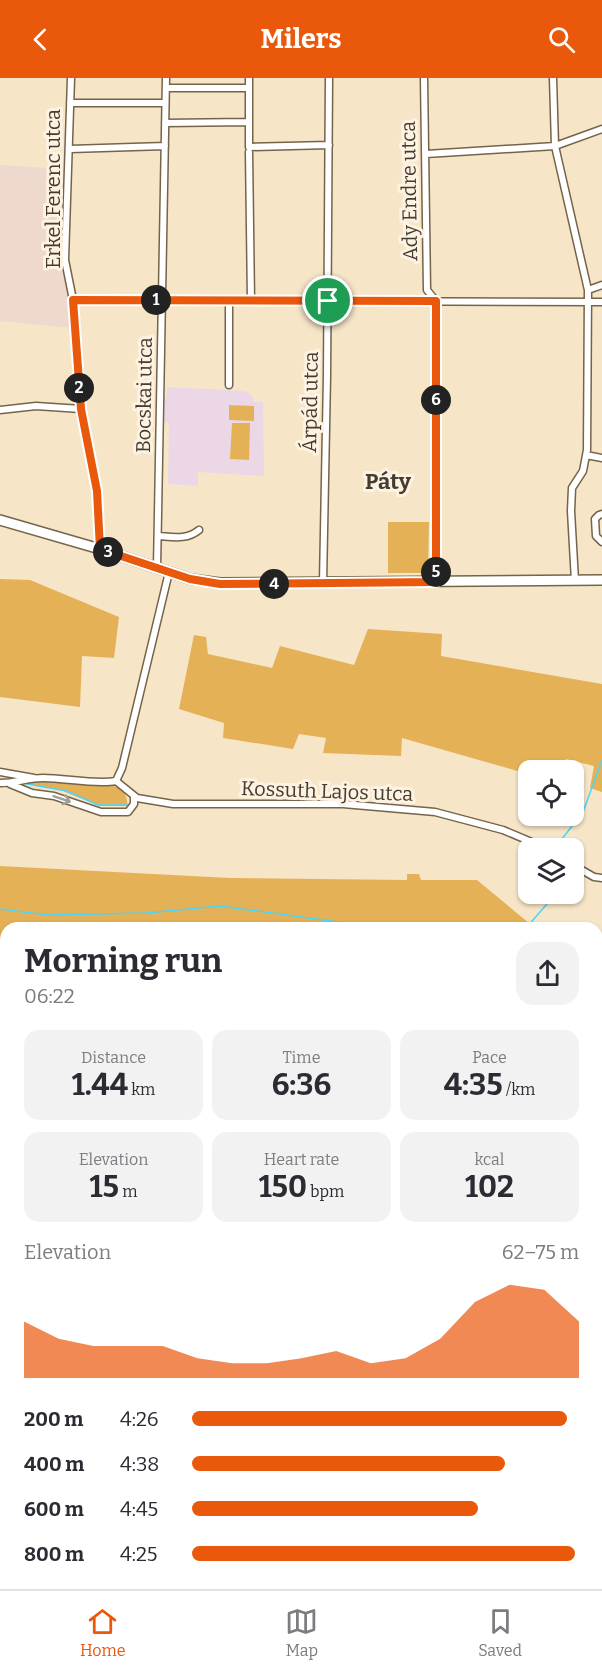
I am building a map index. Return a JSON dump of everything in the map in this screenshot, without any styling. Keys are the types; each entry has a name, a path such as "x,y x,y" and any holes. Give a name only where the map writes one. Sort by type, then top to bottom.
{"main road":[{"path":"0,520 100,549 190,579 220,584 602,580"}],"street":[{"name":"Erkel Ferenc utca","path":"71,78 65,260 73,300 81,409 97,491 100,549"},
{"name":"Bocskai utca","path":"157,568 166,78"},
{"path":"249,78 251,301"},
{"name":"Árpád utca","path":"323,583 329,78"},
{"name":"Ady Endre utca","path":"424,78 427,290 436,301 436,582"},
{"path":"553,78 555,146 589,302 586,455 583,471 572,488 575,581"},
{"path":"166,88 249,88"},
{"path":"70,103 165,103"},
{"path":"165,123 249,122"},
{"path":"426,154 555,146 602,129"},
{"path":"249,149 329,145"},
{"path":"70,149 165,146"},
{"path":"588,290 602,285"},
{"path":"73,300 602,302"},
{"path":"229,301 229,385"},
{"path":"0,410 36,406 81,409"},
{"path":"586,455 602,458"},
{"path":"602,514 595,519 596,536 602,542"},
{"path":"159,536 181,538 199,530"},
{"path":"116,781 122,768 169,572"},
{"name":"Kossuth Lajos utca","path":"0,772 37,778 105,783 116,781 134,803 343,804 435,812 503,830 522,838"},
{"name":"Kossuth Lajos utca","path":"0,783 37,778"},
{"name":"Kossuth Lajos utca","path":"10,783 32,793 54,796 101,812 128,812 134,803"},
{"path":"584,871 602,885"},
{"path":"594,877 602,878"}],"shaded area":[{"path":"0,165 64,169 62,252 73,305 74,328 0,321"},
{"path":"167,387 245,391 253,397 253,402 263,402 264,476 198,472 198,486 168,484 169,423 163,422 163,398 167,398"},
{"path":"229,405 254,406 254,421 229,420"},
{"path":"232,423 250,423 249,460 230,459"},
{"path":"388,522 429,522 428,573 388,573"},
{"path":"0,579 30,580 119,617 114,658 82,656 80,707 0,697"},
{"path":"368,629 442,634 441,656 602,684 602,792 590,788 594,766 584,764 584,760 518,760 518,771 402,738 401,756 323,753 326,738 299,734 293,749 223,738 224,723 179,709 194,635 206,637 208,654 272,668 280,646 354,665"},
{"path":"22,780 115,786 124,792 128,806 100,806 60,790 22,783"},
{"path":"0,866 230,878 407,880 407,874 419,874 421,880 477,880 528,922 0,922"}],"waterway":[{"path":"563,838 583,812 602,760"},
{"path":"27,784 67,791 98,805 131,805"},
{"path":"531,922 547,904"},
{"path":"0,909 47,915 146,913 220,906 338,922"}],"district":[{"name":"Páty","path":"388,481"}],"route":[{"path":"73,300 328,301 436,301 436,582 220,584 190,579 100,549 97,491 81,409 73,300"}]}
